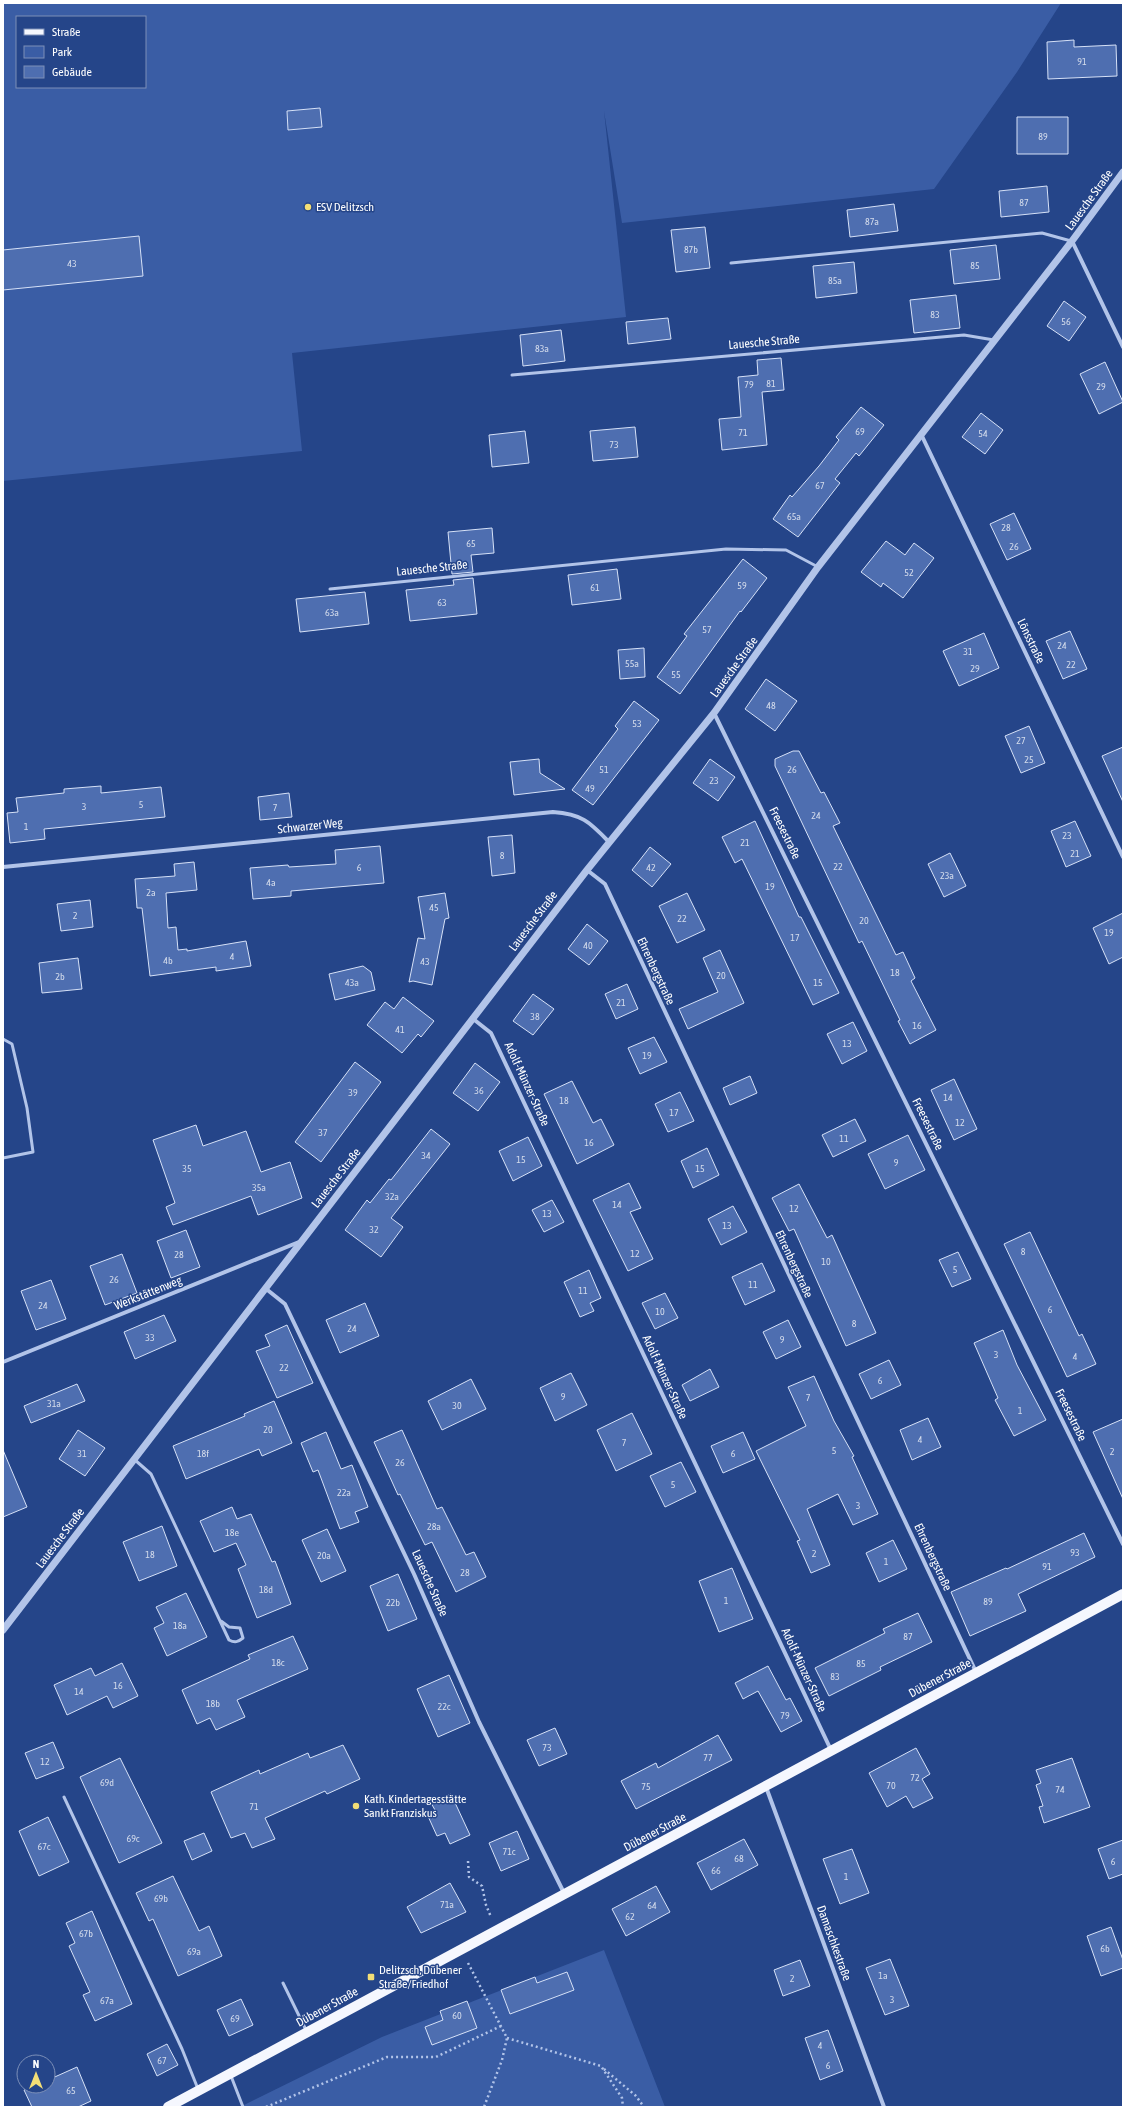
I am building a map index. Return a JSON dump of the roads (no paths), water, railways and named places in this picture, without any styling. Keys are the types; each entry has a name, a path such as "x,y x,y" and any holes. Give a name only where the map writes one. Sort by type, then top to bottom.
{"main road":[{"name":"Dübener Straße","path":"168,2107 461,1948 565,1895 1123,1594"}],"street":[{"name":"Lauesche Straße","path":"3,1630 472,1018 609,842 714,713 818,567 1072,241 1123,172"},
{"path":"1072,241 1123,347"},
{"name":"Lönsstraße","path":"921,434 1123,857"},
{"name":"Freesestraße","path":"714,713 1123,1544"},
{"name":"Schwarzer Weg","path":"3,867 553,812 572,813 592,824 609,842"},
{"name":"Ehrenbergstraße","path":"587,870 604,884 976,1673"},
{"name":"Adolf-Münzer-Straße","path":"472,1018 492,1033 831,1751"},
{"name":"Werkstättenweg","path":"3,1362 301,1242"},
{"name":"Lauesche Straße","path":"265,1288 285,1304 414,1574 479,1722 565,1895"},
{"name":"Damaschkestraße","path":"766,1787 884,2107"}],"lane":[{"name":"Lauesche Straße","path":"731,263 1042,233 1072,241"},
{"name":"Lauesche Straße","path":"512,376 964,335 994,340"},
{"name":"Lauesche Straße","path":"330,589 726,549 786,550 818,567"},
{"path":"3,1039 12,1044 27,1108 32,1152 3,1158"},
{"path":"133,1459 151,1474 229,1640 233,1642 239,1641 243,1638 240,1628 229,1627 221,1621"},
{"path":"64,1797 182,2049 187,2065 199,2091"},
{"path":"283,1983 307,2032"},
{"path":"230,2074 243,2107"}],"place":[{"name":"ESV Delitzsch","path":"308,207"},
{"name":"Kath. Kindertagesstätte Sankt Franziskus","path":"356,1806"},
{"name":"Delitzsch, Dübener Straße/Friedhof","path":"371,1977"}]}
